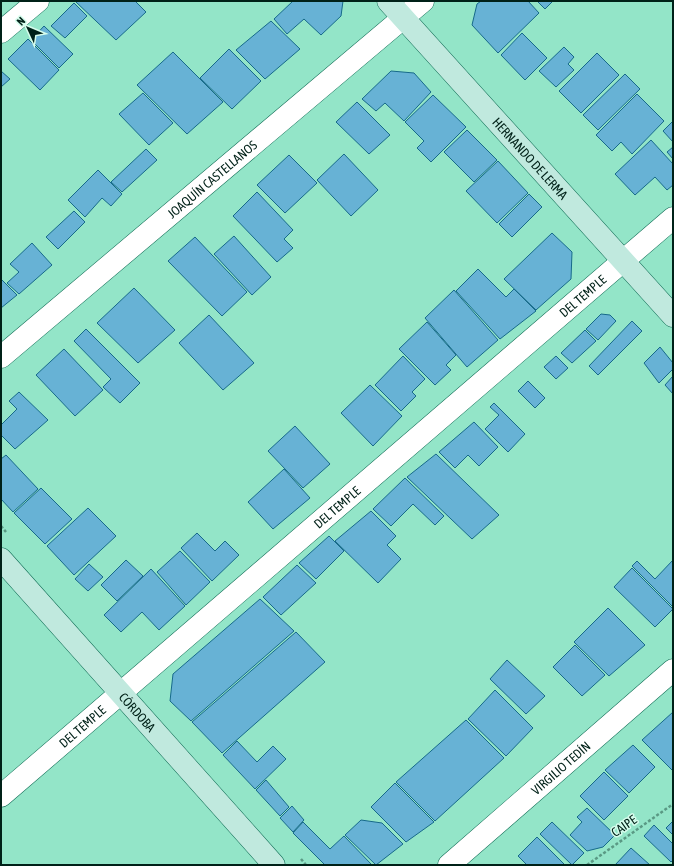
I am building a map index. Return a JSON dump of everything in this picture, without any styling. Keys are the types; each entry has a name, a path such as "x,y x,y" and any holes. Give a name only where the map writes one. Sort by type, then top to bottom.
{"main road":[{"name":"HERNANDO DE LERMA","path":"388,1 673,316"},
{"name":"CÓRDOBA","path":"1,559 274,865"}],"street":[{"path":"1,32 38,1"},
{"name":"JOAQUÍN CASTELLANOS","path":"1,358 423,1"},
{"name":"DEL TEMPLE","path":"1,796 673,218"},
{"name":"VIRGILIO TEDÍN","path":"449,865 673,670"}],"path":[{"name":"CAIPE","path":"587,865 673,804"}],"building":[{"path":"135,1 146,12 116,40 76,2"},
{"path":"293,1 343,1 341,16 321,35 304,19 287,34 274,19"},
{"path":"481,1 528,1 539,13 498,53 472,25 477,4"},
{"path":"537,1 553,1 545,9"},
{"path":"74,3 87,16 65,38 51,26"},
{"path":"271,21 300,49 265,79 236,50"},
{"path":"44,26 73,54 59,68 31,40"},
{"path":"522,33 547,58 525,80 501,55"},
{"path":"28,39 59,70 40,90 8,59"},
{"path":"564,47 574,57 568,64 574,70 556,87 539,71"},
{"path":"229,49 261,81 232,109 200,78"},
{"path":"173,52 223,102 187,134 137,85"},
{"path":"597,53 619,75 581,113 559,91"},
{"path":"1,71 10,79 1,87"},
{"path":"391,71 414,73 431,92 404,121 385,103 376,111 362,99"},
{"path":"625,74 640,89 598,130 583,115"},
{"path":"143,93 173,123 149,145 119,114"},
{"path":"637,94 664,121 632,154 621,142 612,151 596,135"},
{"path":"433,95 466,127 431,162 417,148 424,141 405,122"},
{"path":"357,102 390,135 369,154 336,122"},
{"path":"673,121 673,142 663,131"},
{"path":"467,130 497,160 474,182 444,152"},
{"path":"651,140 673,164 673,185 667,190 655,177 635,195 615,174"},
{"path":"673,147 673,159 667,152"},
{"path":"146,149 157,160 122,192 111,182"},
{"path":"344,154 378,190 351,216 317,180"},
{"path":"289,155 317,183 285,213 257,185"},
{"path":"498,161 528,193 497,223 466,191"},
{"path":"98,170 122,194 111,206 102,198 85,217 68,200"},
{"path":"257,192 293,230 284,239 293,248 277,262 233,216"},
{"path":"529,194 542,207 512,237 499,224"},
{"path":"74,211 85,222 58,249 46,237"},
{"path":"552,233 572,252 571,279 536,310 504,279"},
{"path":"234,236 271,277 252,295 214,254"},
{"path":"195,237 247,292 222,316 168,261"},
{"path":"32,243 52,265 19,294 7,283 19,272 10,264"},
{"path":"478,269 506,297 514,289 536,311 500,339 456,291"},
{"path":"1,279 17,295 1,308"},
{"path":"134,288 175,330 138,363 97,323"},
{"path":"454,290 498,340 467,367 425,318"},
{"path":"601,314 610,315 616,321 598,340 586,329"},
{"path":"209,315 254,363 223,390 179,343"},
{"path":"632,321 642,331 598,375 589,366"},
{"path":"427,322 456,355 446,365 451,370 435,385 399,349"},
{"path":"86,329 140,383 120,403 103,387 111,379 74,341"},
{"path":"585,330 596,341 572,363 561,353"},
{"path":"660,347 673,363 673,369 659,383 644,363"},
{"path":"64,349 103,390 75,416 36,375"},
{"path":"403,356 425,379 412,392 416,396 401,411 375,385"},
{"path":"556,356 568,368 556,379 544,367"},
{"path":"673,376 673,394 665,385"},
{"path":"528,381 545,398 535,408 518,391"},
{"path":"370,385 402,416 373,446 341,413"},
{"path":"19,392 48,420 15,449 2,436 1,437 1,425 17,409 9,401"},
{"path":"494,403 525,434 508,452 485,429 499,415 490,407"},
{"path":"474,422 498,447 479,466 468,455 455,468 439,452"},
{"path":"295,426 330,464 303,488 268,451"},
{"path":"436,454 499,515 472,539 407,477"},
{"path":"6,455 38,489 13,512 1,499 1,459"},
{"path":"284,469 310,498 273,529 248,502"},
{"path":"405,478 444,516 435,525 413,504 391,526 373,509"},
{"path":"41,488 72,519 45,544 14,513"},
{"path":"88,508 116,536 74,575 47,546"},
{"path":"371,511 396,536 387,545 401,559 378,583 335,541"},
{"path":"197,533 215,551 225,541 239,555 212,581 181,548"},
{"path":"329,536 344,551 316,579 299,563"},
{"path":"180,551 210,582 186,605 157,572"},
{"path":"126,560 143,576 117,601 101,585"},
{"path":"673,560 673,607 632,566 637,561 655,579"},
{"path":"89,564 103,577 88,591 75,579"},
{"path":"297,565 316,583 281,615 263,597"},
{"path":"632,568 673,609 655,627 614,587"},
{"path":"151,569 185,606 159,630 142,612 121,632 104,615"},
{"path":"260,599 294,631 191,721 170,701 173,674"},
{"path":"608,608 645,645 609,676 574,642"},
{"path":"296,632 325,662 222,753 192,722"},
{"path":"575,645 605,675 582,696 553,667"},
{"path":"507,660 545,696 526,714 490,679"},
{"path":"495,690 533,728 506,756 468,719"},
{"path":"673,712 673,771 642,740"},
{"path":"466,720 504,758 435,821 396,782"},
{"path":"237,741 257,762 273,746 286,759 255,789 223,755"},
{"path":"633,745 655,767 629,793 605,770"},
{"path":"604,772 628,796 604,820 580,796"},
{"path":"266,780 289,807 280,816 256,790"},
{"path":"395,783 434,822 406,842 371,807"},
{"path":"292,806 304,820 293,832 280,818"},
{"path":"587,808 615,835 603,847 587,851 570,835 582,822 577,817"},
{"path":"361,820 382,823 403,844 376,865 345,835"},
{"path":"673,821 673,835 666,828"},
{"path":"303,822 330,849 344,836 372,865 325,865 293,833"},
{"path":"552,822 584,853 572,865 540,834"},
{"path":"654,825 673,844 673,860 671,862 644,836"},
{"path":"537,837 565,865 527,865 518,856"},
{"path":"631,848 650,865 615,865"}]}
